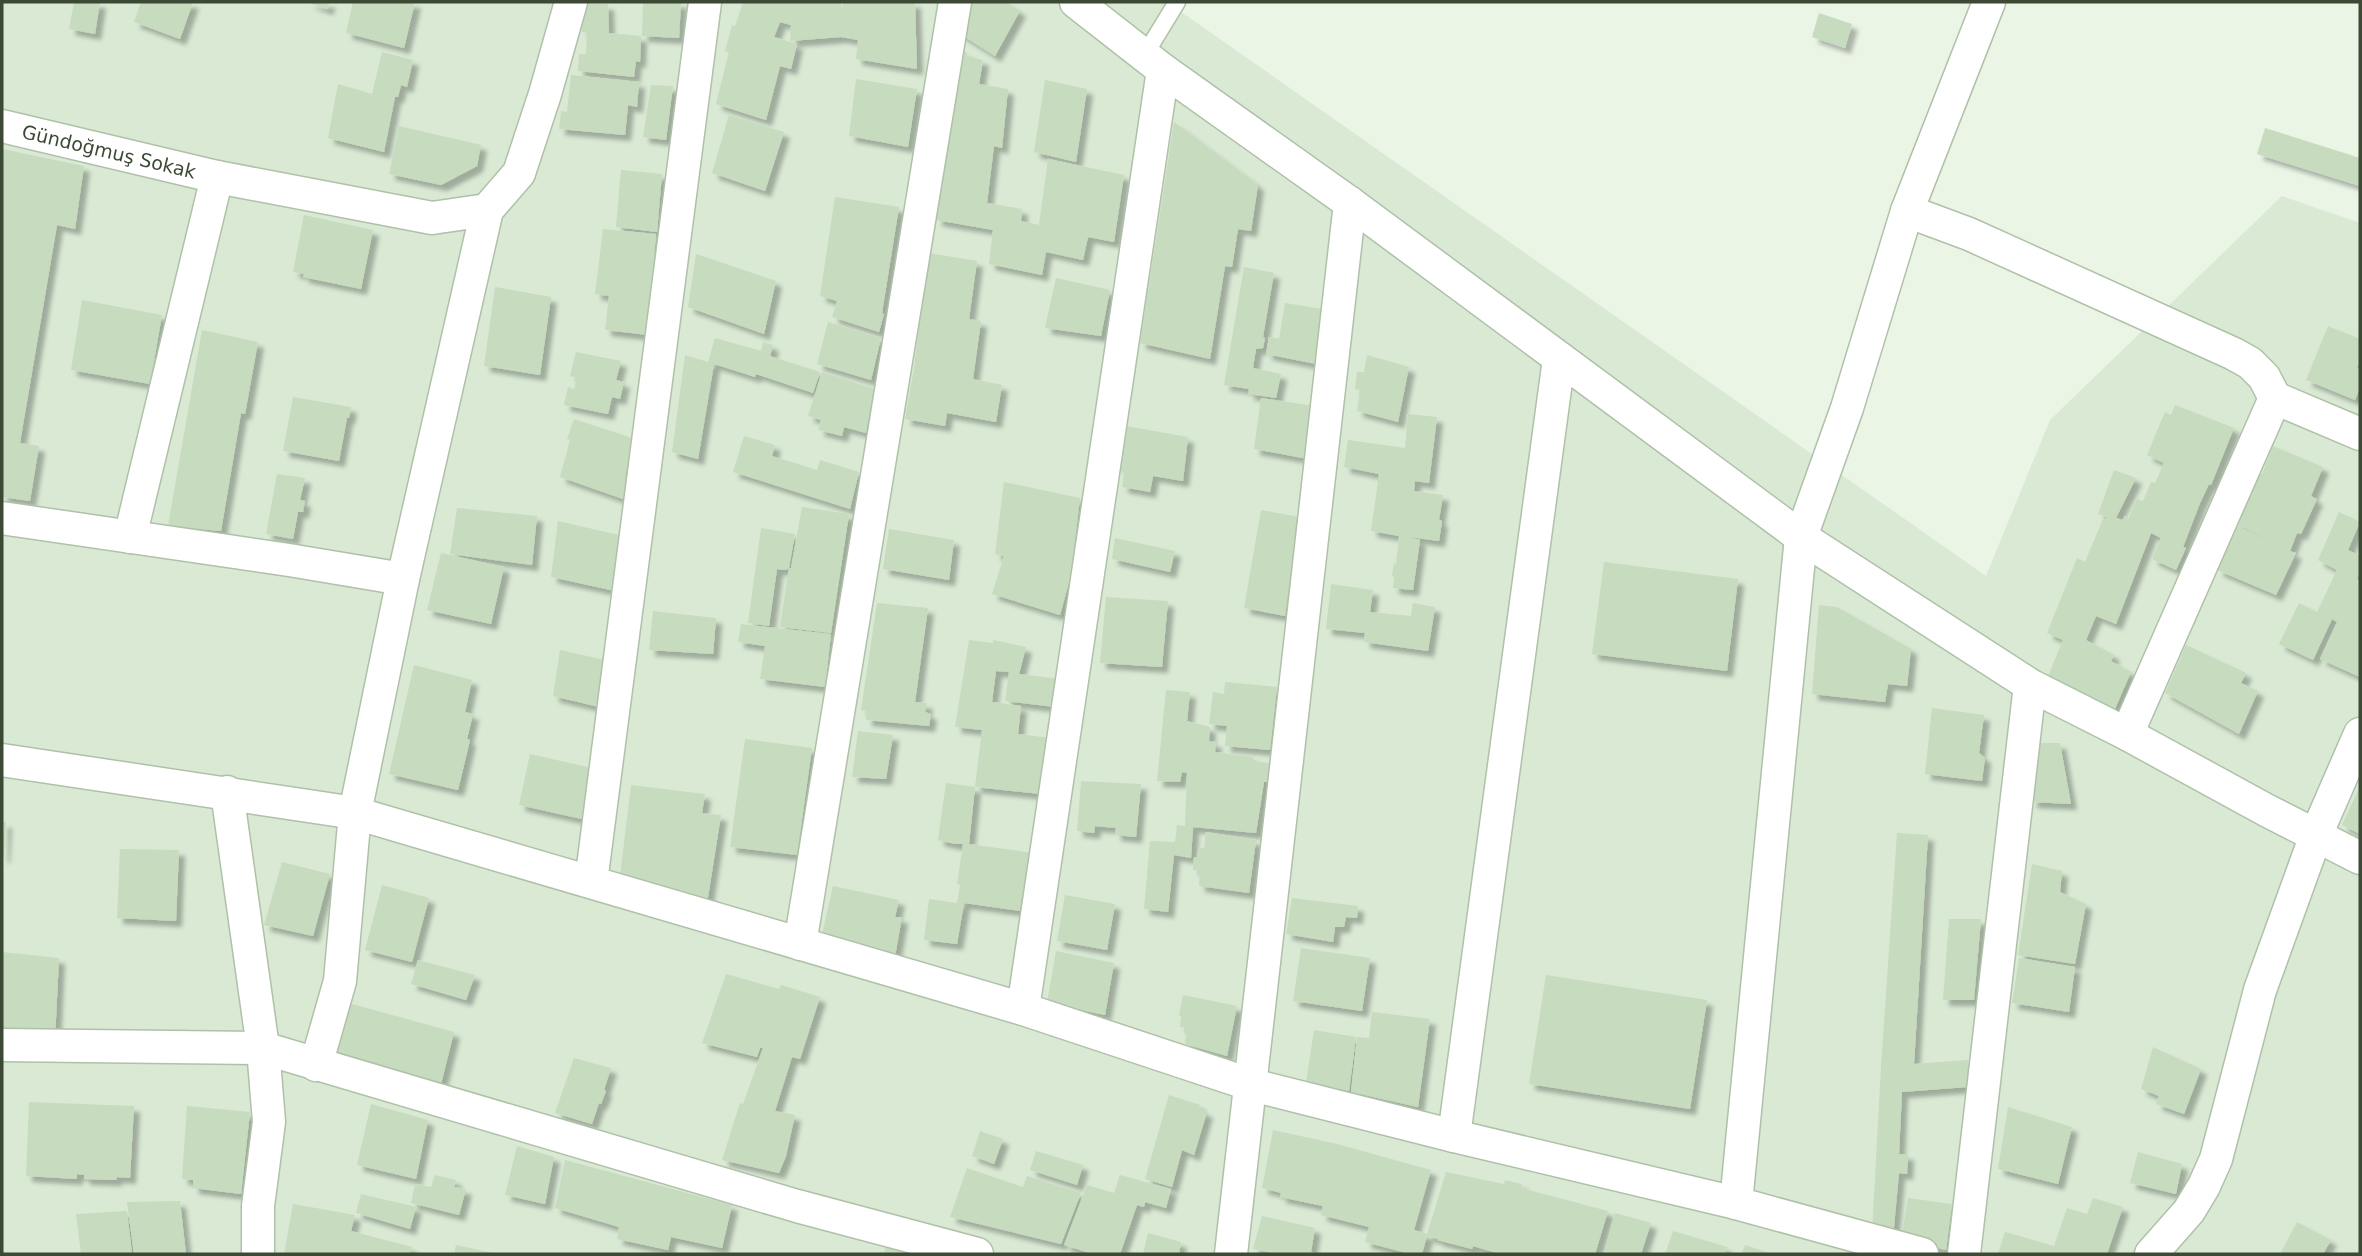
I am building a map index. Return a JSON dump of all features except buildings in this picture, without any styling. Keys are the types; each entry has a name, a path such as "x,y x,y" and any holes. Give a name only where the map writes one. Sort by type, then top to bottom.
{"street":[{"path":"316,1065 340,981 355,813 403,579 487,209 519,173 552,69 565,2"},
{"path":"591,883 705,2"},
{"path":"800,943 955,2"},
{"path":"1076,2 1153,63 1350,203 1801,537 2030,685 2360,858"},
{"path":"1736,1203 1801,537 1847,408 1907,211 1989,2"},
{"path":"1023,1010 1153,63"},
{"name":"Gündoğmuş Sokak","path":"2,126 216,177 432,218 487,209"},
{"path":"130,537 216,177"},
{"path":"1231,1254 1350,203"},
{"path":"1907,211 1969,234 2234,354 2250,363 2264,377 2275,398 2360,434"},
{"path":"1454,1136 1559,359"},
{"path":"2127,734 2275,398"},
{"path":"2,518 403,579"},
{"path":"1964,1254 2030,685"},
{"path":"2151,1254 2189,1211 2216,1159 2260,990 2316,835 2360,734"},
{"path":"2,760 355,813 1023,1010 1252,1085 1736,1203 1922,1254"},
{"path":"227,792 262,1048 269,1122 258,1206 257,1254"},
{"path":"2,1045 262,1048 797,1206 977,1254"}],"lane":[{"path":"1153,63 1177,2"}],"shaded area":[{"path":"2,2 1167,2 1986,576 2050,420 2282,196 2360,223 2360,1254 2,1254"}]}
